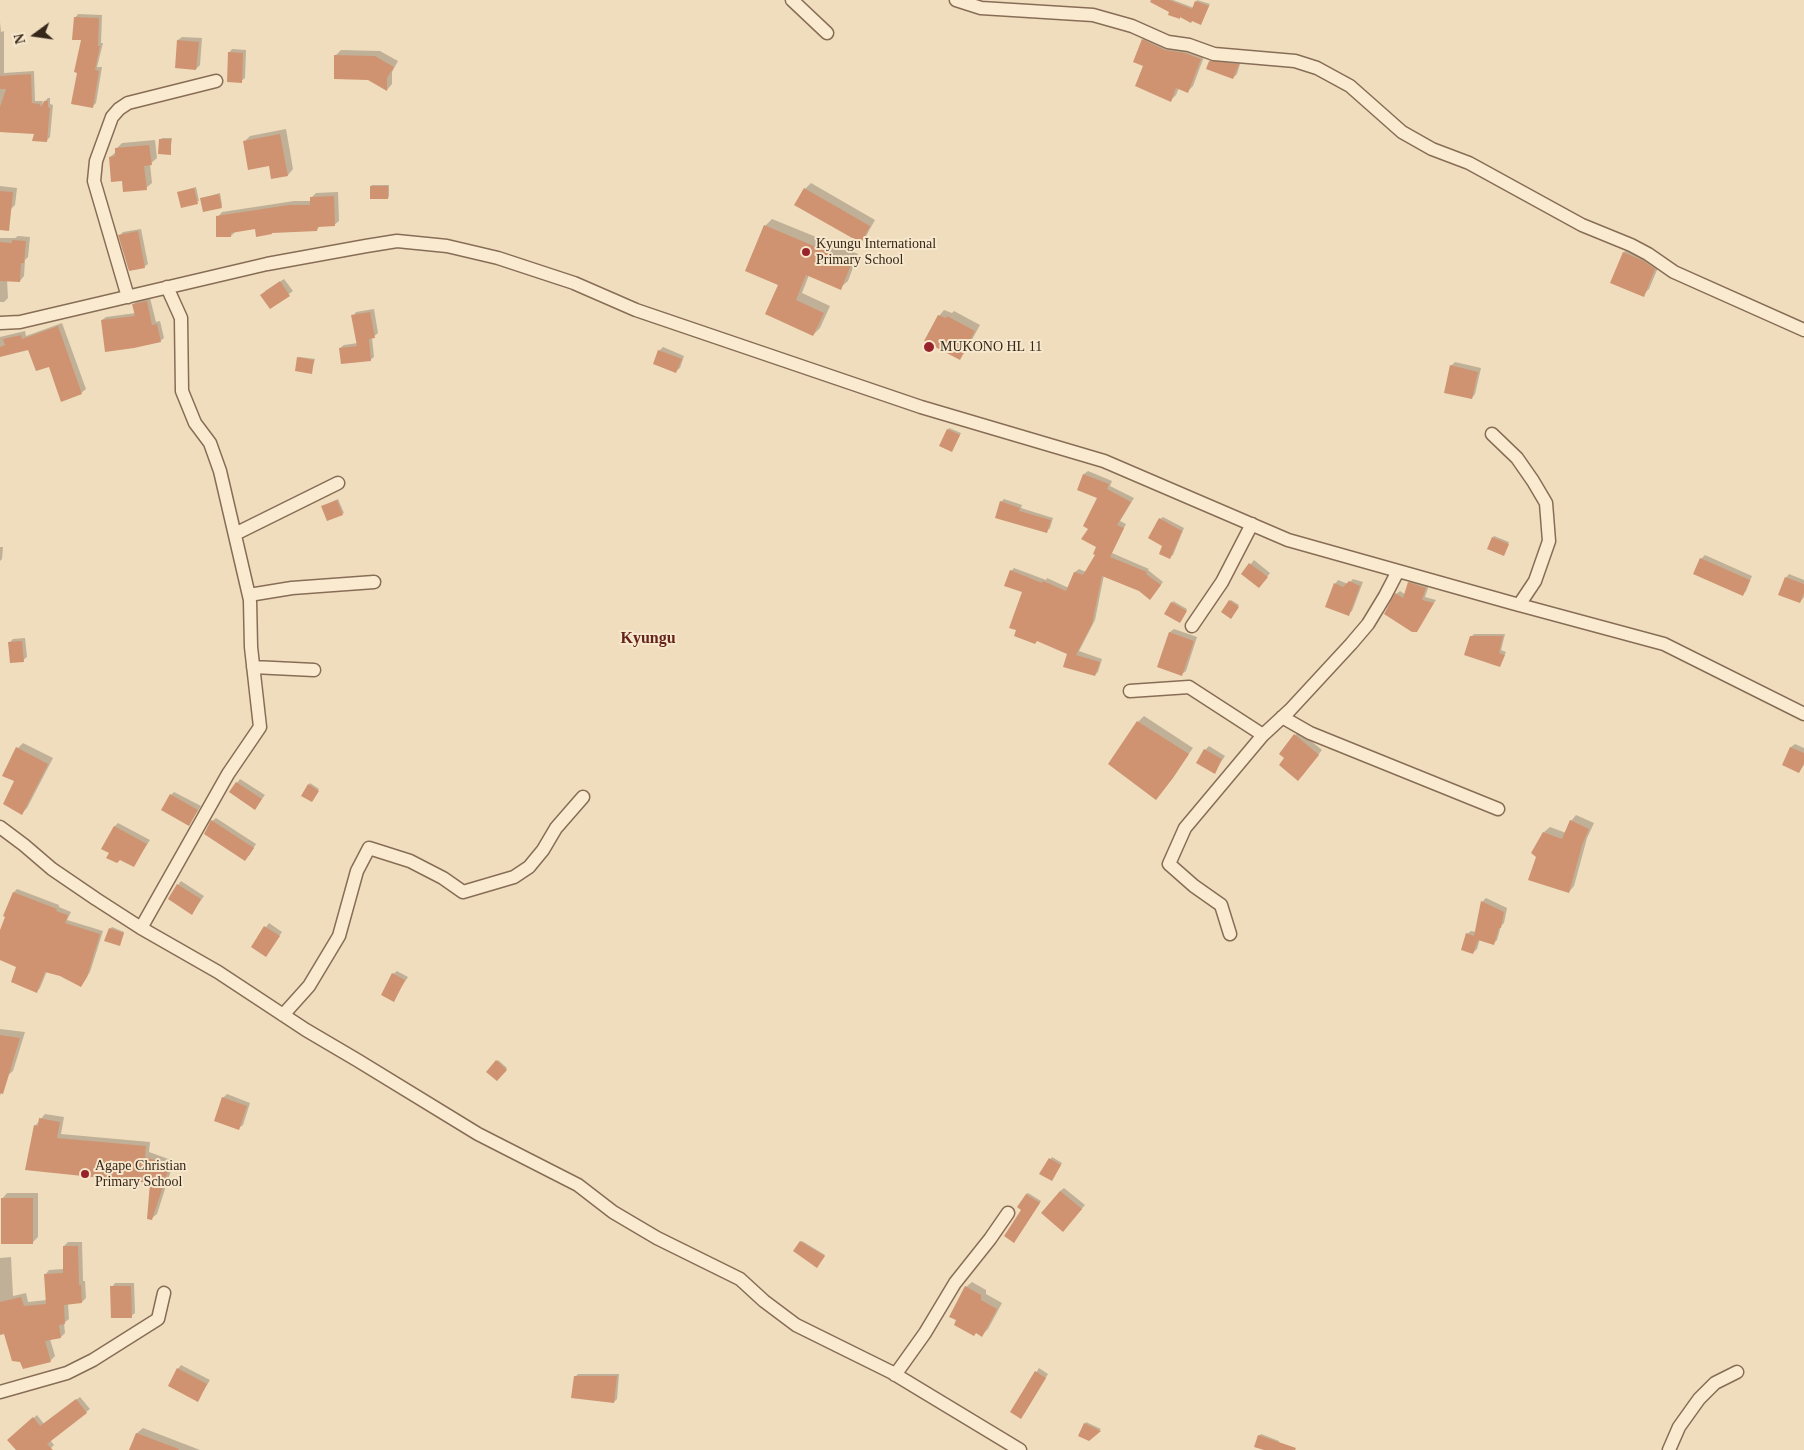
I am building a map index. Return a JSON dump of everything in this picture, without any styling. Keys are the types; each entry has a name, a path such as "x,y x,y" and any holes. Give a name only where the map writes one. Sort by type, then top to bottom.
{"street":[{"path":"792,0 827,33"},
{"path":"956,0 981,8 1093,15 1132,26 1168,42 1189,45 1214,54 1296,62 1317,68 1350,86 1402,132 1432,149 1469,163 1582,224 1631,245 1674,272 1804,330"},
{"path":"128,297 94,181 96,161 112,117 119,108 128,103 216,81"},
{"path":"0,323 20,322 267,264 397,241 447,246 498,258 574,283 636,310 921,407 1104,461 1288,540 1664,644 1804,714"},
{"path":"141,928 228,774 260,727 251,647 249,595 220,471 210,443 196,423 182,391 181,318 167,287"},
{"path":"1492,434 1517,458 1533,480 1546,503 1548,541 1535,581 1519,605"},
{"path":"235,534 338,483"},
{"path":"1192,626 1222,582 1252,524"},
{"path":"1230,934 1221,905 1194,886 1169,864 1185,828 1262,735 1332,666 1368,624 1398,571"},
{"path":"249,595 292,588 374,582"},
{"path":"253,667 314,670"},
{"path":"1130,691 1189,687 1262,735"},
{"path":"1282,717 1310,733 1498,809"},
{"path":"282,1015 309,986 339,936 357,871 369,848 410,861 443,878 463,892 514,877 529,867 543,850 556,828 583,797"},
{"path":"0,828 24,845 52,869 141,928 218,972 282,1015 478,1134 578,1185 613,1212 657,1238 740,1279 764,1301 796,1325 895,1375 1020,1450"},
{"path":"895,1375 925,1333 954,1283 990,1239 1008,1213"},
{"path":"0,1392 67,1373 93,1360 158,1319 164,1293"},
{"path":"1669,1450 1679,1427 1699,1399 1715,1383 1737,1372"}],"building":[{"path":"1151,0 1169,0 1192,9 1195,1 1209,6 1201,25 1192,21 1191,23 1180,17 1180,19 1168,15 1169,12 1150,2"},
{"path":"74,17 99,18 98,46 100,46 95,70 99,71 93,108 71,104 77,73 74,72 81,40 72,40"},
{"path":"1142,39 1165,50 1185,53 1201,59 1188,93 1176,88 1171,102 1135,86 1143,66 1133,62"},
{"path":"177,40 199,42 196,70 175,68"},
{"path":"228,52 243,53 242,83 227,82"},
{"path":"334,55 375,56 394,67 387,78 387,91 368,80 334,79"},
{"path":"1209,61 1239,64 1233,79 1206,69"},
{"path":"31,74 32,103 42,106 44,101 48,101 48,107 50,108 47,142 32,141 34,134 0,132 0,107 6,89 0,89 0,76"},
{"path":"280,134 288,176 271,179 269,166 248,170 243,141"},
{"path":"159,139 171,139 171,155 158,154"},
{"path":"149,145 152,165 144,166 147,190 123,192 122,181 111,182 109,157 115,156 115,148"},
{"path":"370,186 388,186 388,199 370,199"},
{"path":"194,188 198,204 181,208 177,192"},
{"path":"804,188 870,226 861,243 794,205"},
{"path":"0,191 13,192 9,231 0,230"},
{"path":"219,194 222,208 203,212 200,198"},
{"path":"334,196 335,226 318,227 317,231 272,233 256,237 255,229 231,233 231,237 216,237 216,216 289,205 310,205 310,197"},
{"path":"764,225 852,262 841,290 806,275 796,300 824,313 813,336 765,314 778,285 745,271"},
{"path":"138,231 145,268 129,271 118,235"},
{"path":"12,240 26,241 24,263 21,263 20,282 0,281 0,242 12,243"},
{"path":"1623,252 1644,261 1655,269 1644,297 1610,283"},
{"path":"280,281 290,296 270,309 260,295"},
{"path":"147,301 152,325 157,324 161,342 105,352 101,320 135,316 132,304"},
{"path":"370,312 375,338 369,339 371,361 341,364 339,348 357,346 351,315"},
{"path":"938,315 946,318 947,316 975,331 960,360 924,341"},
{"path":"58,326 82,394 61,402 49,367 36,371 28,350 0,357 0,347 5,345 3,339 21,335 22,339"},
{"path":"658,350 682,359 676,373 653,364"},
{"path":"297,357 314,360 312,374 295,371"},
{"path":"1450,365 1478,372 1472,399 1444,393"},
{"path":"947,429 960,435 952,452 939,446"},
{"path":"1083,474 1109,484 1107,489 1131,502 1117,525 1124,528 1110,557 1147,572 1146,574 1161,585 1150,600 1139,591 1102,576 1092,624 1076,655 1100,662 1095,676 1063,667 1067,654 1037,641 1035,644 1014,636 1016,630 1009,628 1022,592 1004,586 1010,570 1066,591 1074,572 1083,575 1095,555 1093,554 1096,547 1081,539 1088,529 1083,526 1097,498 1077,490"},
{"path":"337,500 343,515 327,521 321,506"},
{"path":"1000,501 1020,508 1019,511 1051,520 1047,533 995,518"},
{"path":"1159,518 1182,531 1170,559 1159,554 1162,546 1148,538"},
{"path":"1492,537 1509,544 1504,556 1487,549"},
{"path":"1700,558 1750,580 1743,596 1693,574"},
{"path":"1249,563 1268,577 1259,588 1241,574"},
{"path":"1785,577 1804,584 1804,593 1800,603 1778,595"},
{"path":"1349,581 1360,586 1349,616 1325,607 1334,583 1343,587"},
{"path":"1408,582 1426,588 1422,600 1434,603 1417,632 1412,632 1384,614 1395,593 1403,598"},
{"path":"1229,600 1239,607 1231,619 1221,612"},
{"path":"1171,602 1187,611 1180,623 1164,614"},
{"path":"1169,632 1194,641 1182,676 1157,667"},
{"path":"1470,636 1503,636 1499,653 1505,655 1500,667 1464,655"},
{"path":"22,641 24,662 10,663 8,642"},
{"path":"1137,721 1189,754 1156,800 1108,764"},
{"path":"1294,734 1319,755 1298,781 1279,765 1284,758 1279,754"},
{"path":"16,747 48,764 22,815 3,804 14,781 2,776"},
{"path":"1790,747 1804,753 1804,763 1799,773 1782,765"},
{"path":"1204,749 1222,759 1215,774 1196,763"},
{"path":"236,782 262,799 255,810 229,792"},
{"path":"308,784 319,791 312,802 301,796"},
{"path":"170,794 198,810 189,826 161,810"},
{"path":"211,820 254,848 245,861 204,834"},
{"path":"1570,820 1589,829 1582,845 1569,893 1528,880 1536,857 1531,853 1543,832 1562,839"},
{"path":"114,826 147,844 134,867 120,860 117,863 106,858 109,853 101,849"},
{"path":"177,884 201,899 192,915 168,899"},
{"path":"13,892 68,915 65,923 100,934 87,977 81,987 60,976 45,972 37,993 11,982 16,967 0,960 0,930 5,917 3,916"},
{"path":"1481,901 1504,912 1501,928 1499,928 1494,945 1478,940 1473,954 1461,950 1466,933 1474,936"},
{"path":"264,926 280,936 266,957 251,947"},
{"path":"109,928 124,933 120,946 104,941"},
{"path":"392,973 405,980 394,1002 381,995"},
{"path":"0,1035 20,1038 3,1094 0,1093"},
{"path":"496,1060 507,1070 497,1081 486,1072"},
{"path":"222,1097 247,1106 239,1130 214,1121"},
{"path":"39,1118 60,1122 57,1138 146,1146 145,1157 170,1165 152,1220 147,1219 150,1183 25,1170 34,1125 38,1126"},
{"path":"1049,1158 1061,1165 1052,1181 1039,1174"},
{"path":"1060,1191 1082,1209 1063,1232 1041,1213"},
{"path":"1026,1194 1040,1203 1014,1243 1004,1236 1021,1210 1017,1207"},
{"path":"1,1198 33,1198 33,1244 1,1244"},
{"path":"800,1241 825,1256 817,1268 793,1251"},
{"path":"63,1246 78,1246 79,1285 81,1285 82,1303 64,1305 65,1324 59,1325 61,1338 45,1341 51,1362 23,1369 20,1362 12,1361 4,1334 0,1335 0,1302 21,1297 24,1306 46,1304 44,1274 63,1273"},
{"path":"110,1286 131,1286 132,1318 111,1318"},
{"path":"965,1286 981,1295 981,1300 997,1309 982,1337 976,1333 974,1336 954,1325 956,1320 949,1317"},
{"path":"177,1368 207,1384 198,1402 168,1386"},
{"path":"1035,1371 1046,1378 1021,1419 1010,1412"},
{"path":"574,1376 617,1376 614,1403 571,1398"},
{"path":"76,1399 87,1413 47,1444 53,1450 16,1450 7,1440 33,1417 40,1426"},
{"path":"1084,1423 1101,1431 1089,1441 1078,1436"},
{"path":"136,1433 179,1449 129,1450"},
{"path":"1258,1435 1296,1448 1295,1450 1264,1450 1254,1447"}],"place":[{"name":"Kyungu International Primary School","path":"806,252"},
{"name":"MUKONO HL 11","path":"929,347"},
{"name":"Agape Christian Primary School","path":"85,1174"}],"district":[{"name":"Kyungu","path":"648,639"}]}
